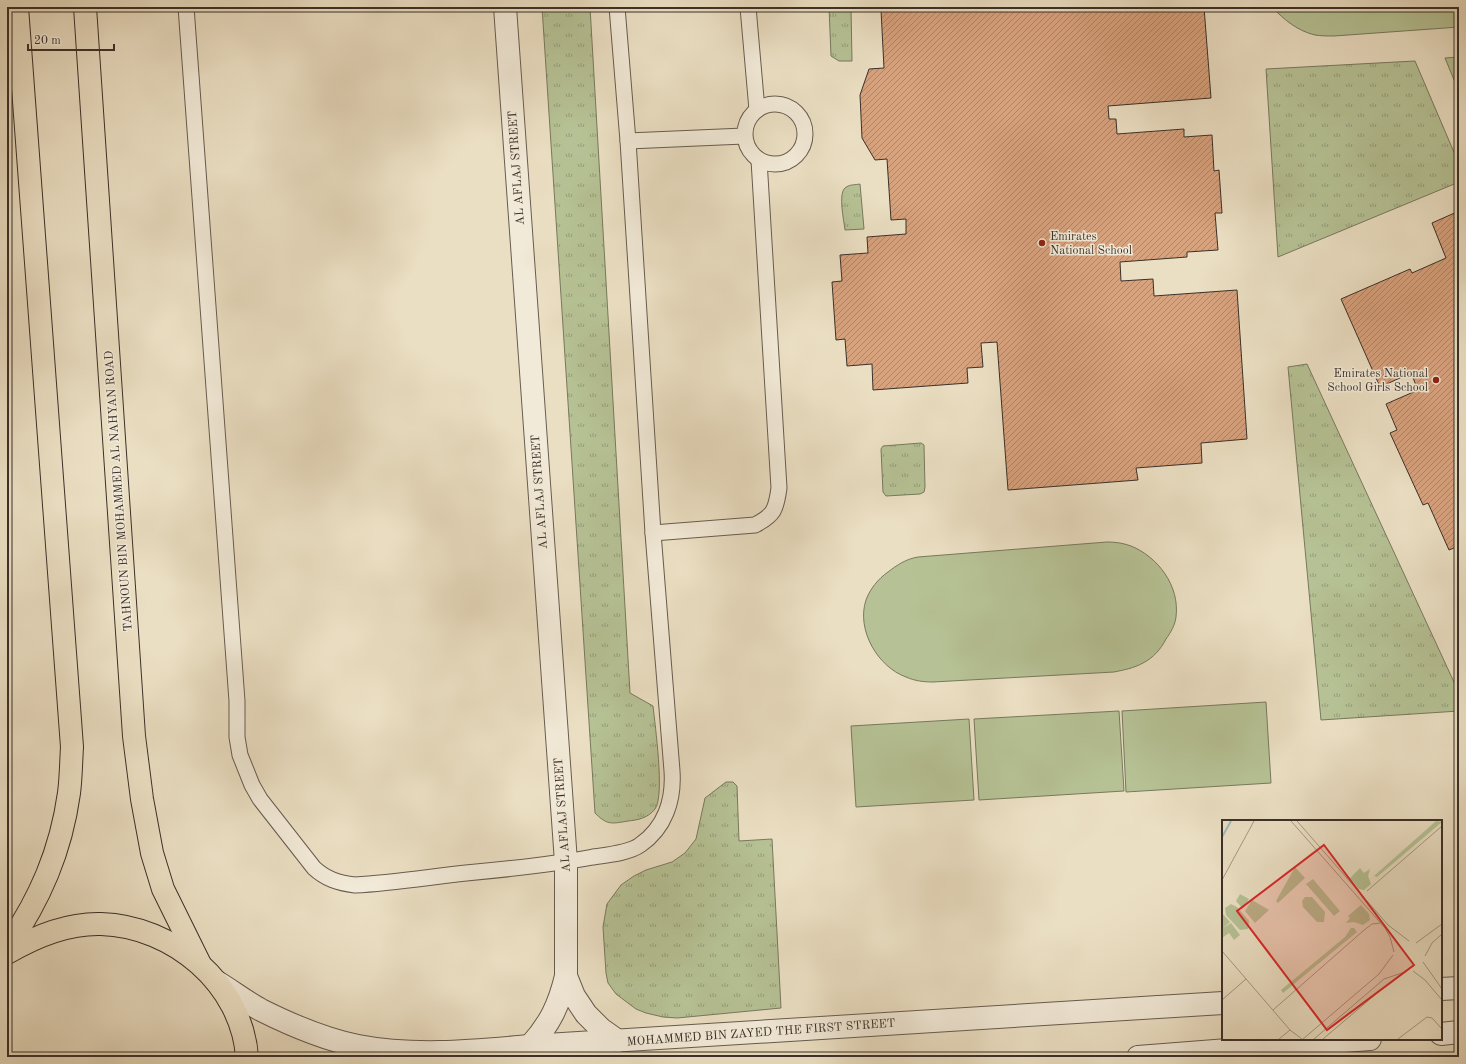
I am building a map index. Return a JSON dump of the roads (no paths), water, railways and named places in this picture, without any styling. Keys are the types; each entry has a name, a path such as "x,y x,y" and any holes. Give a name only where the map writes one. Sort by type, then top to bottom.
{"main road":[{"path":"7,947 25,921 46,880 60,837 69,792 72,747 14,60 17,7"},
{"name":"TAHNOUN BIN MOHAMMED AL NAHYAN ROAD","path":"85,7 134,736 142,799 152,853 163,889 200,964"},
{"path":"7,953 23,943 48,932 74,926 101,924 128,927 154,935 178,947 200,964 217,982 231,1004 241,1027 247,1057"}],"street":[{"path":"7,13 11,7"},
{"name":"AL AFLAJ STREET","path":"505,7 566,862 566,976 561,996 554,1014 543,1031 530,1046"},
{"name":"AL AFLAJ STREET","path":"566,976 574,996 586,1014 601,1029 618,1041"},
{"name":"MOHAMMED BIN ZAYED THE FIRST STREET","path":"217,982 260,1010 307,1031 357,1046 404,1052 459,1052 530,1046 1222,1003"},
{"path":"1442,989 1459,988"},
{"path":"1442,1034 1459,1032"},
{"path":"1138,1057 1357,1040"}],"lane":[{"path":"186,7 237,701 237,737 240,755 245,771 260,799 306,859 323,876 339,883 355,885 566,862 619,852 638,846 652,835 670,804 673,786 653,533 618,7"},
{"path":"748,7 757,110"},
{"path":"776,104 786,106 794,111 801,119 805,128 805,138 802,148 796,156 788,162 778,165 768,164 751,154 746,146 744,136 746,126 750,117 757,110 766,105 776,104"},
{"path":"628,141 744,136"},
{"path":"653,533 755,525 767,519 776,507 779,488 759,160"}],"place":[{"name":"Emirates National School","path":"1042,243"},
{"name":"Emirates National School Girls School","path":"1436,380"}]}
